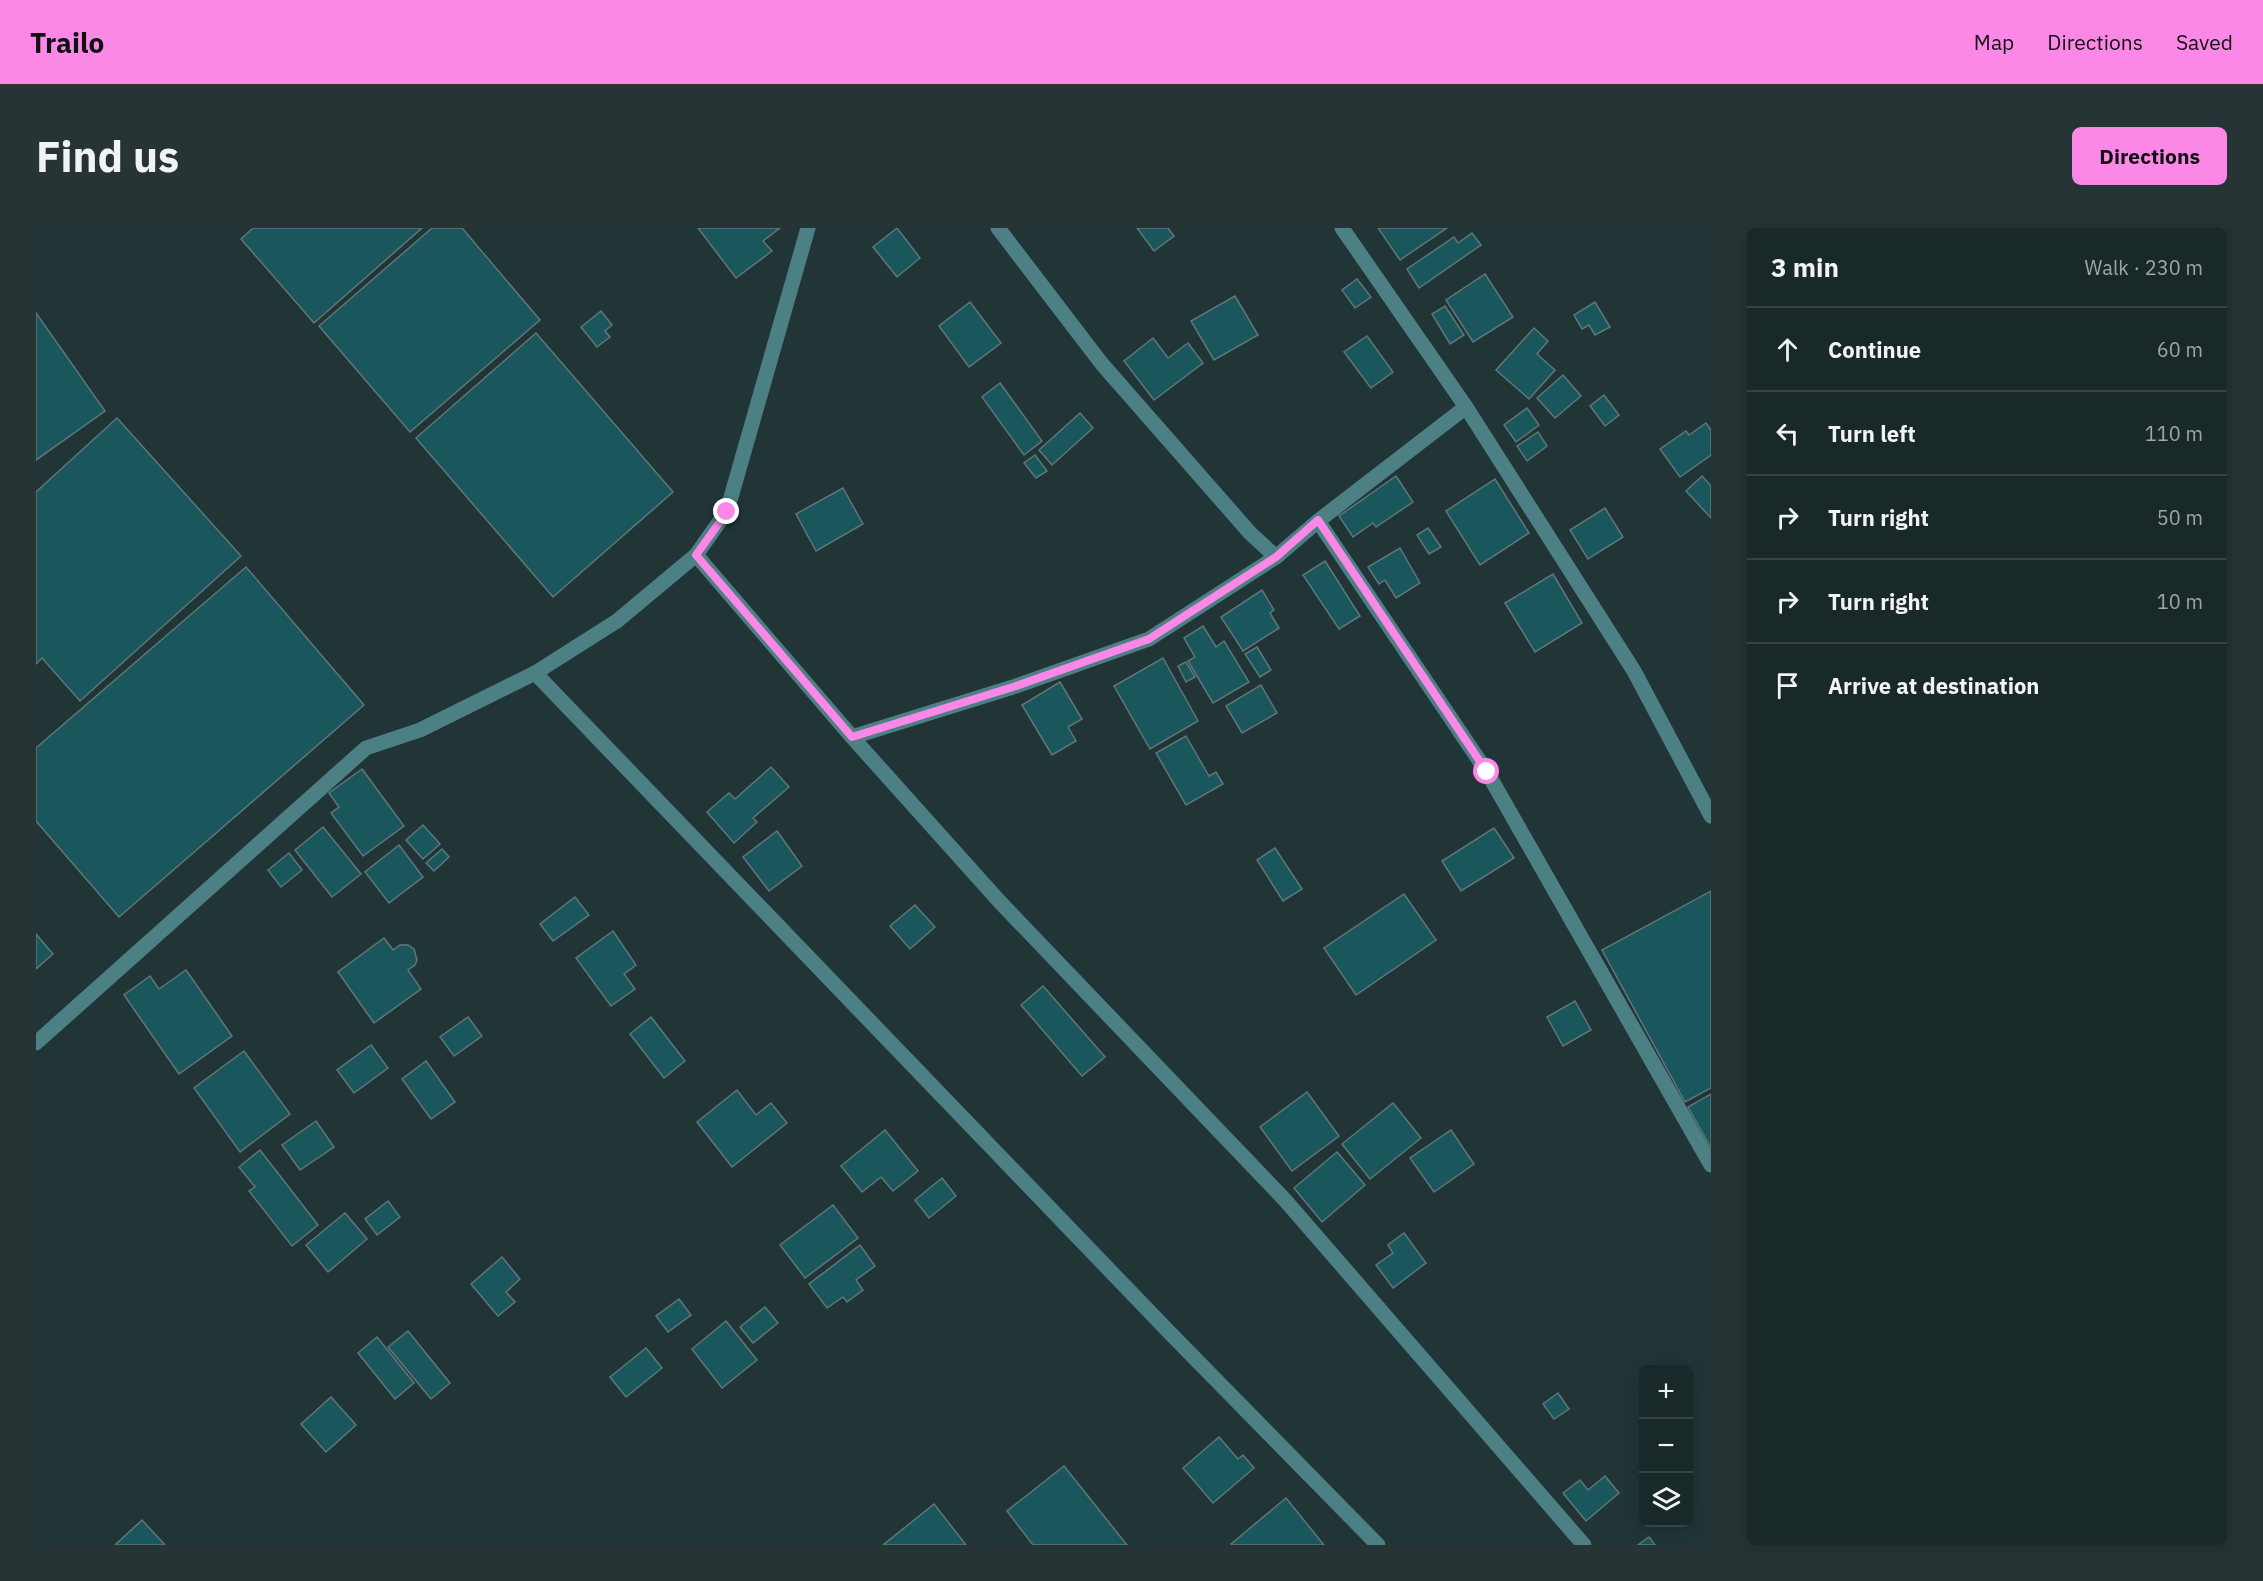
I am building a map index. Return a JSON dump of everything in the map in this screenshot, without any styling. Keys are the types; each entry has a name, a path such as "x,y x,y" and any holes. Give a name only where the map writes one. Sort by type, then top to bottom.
{"street":[{"path":"36,1043 366,748 420,730 535,673 616,621 696,555 727,512 808,228"},
{"path":"998,228 1102,364 1250,532 1276,557"},
{"path":"1342,228 1466,407 1634,671 1711,816"},
{"path":"852,737 1013,687 1149,639 1276,557 1318,520 1466,407"},
{"path":"1318,520 1487,772 1711,1165"},
{"path":"696,555 852,737 999,901 1285,1200 1584,1545"},
{"path":"535,673 1170,1333 1378,1545"}],"building":[{"path":"253,228 422,228 314,323 241,239"},
{"path":"432,228 462,228 540,320 410,432 319,326"},
{"path":"698,228 780,228 763,241 772,251 736,278"},
{"path":"897,228 920,258 897,277 873,247"},
{"path":"1137,228 1168,228 1174,236 1154,251"},
{"path":"1378,228 1447,228 1400,260"},
{"path":"1472,233 1481,245 1419,288 1407,269 1454,237 1458,243"},
{"path":"1485,274 1513,317 1473,342 1446,300"},
{"path":"1357,279 1371,297 1355,308 1342,290"},
{"path":"1235,296 1258,335 1214,360 1191,321"},
{"path":"970,302 1001,343 969,367 939,326"},
{"path":"1595,302 1610,327 1595,335 1589,325 1582,329 1574,315"},
{"path":"1445,306 1464,335 1450,344 1432,314"},
{"path":"601,311 612,325 605,331 610,337 597,347 581,327"},
{"path":"36,313 105,411 36,460"},
{"path":"1534,328 1548,341 1537,354 1555,370 1529,399 1496,370"},
{"path":"536,333 673,492 553,597 416,438"},
{"path":"1367,336 1393,372 1371,388 1344,352"},
{"path":"1153,338 1168,358 1188,343 1203,363 1154,400 1124,361"},
{"path":"1563,375 1581,396 1555,418 1537,398"},
{"path":"1000,383 1042,441 1024,455 982,397"},
{"path":"1604,395 1619,415 1605,426 1590,406"},
{"path":"1527,408 1539,425 1516,442 1504,425"},
{"path":"1080,413 1093,428 1052,465 1039,450"},
{"path":"117,418 241,556 80,701 42,658 36,664 36,492"},
{"path":"1706,423 1711,430 1711,455 1680,477 1660,449 1686,431 1689,435"},
{"path":"1538,432 1547,446 1527,461 1517,446"},
{"path":"1035,455 1047,471 1036,478 1024,463"},
{"path":"1396,476 1413,502 1376,527 1373,523 1353,537 1339,516"},
{"path":"1702,476 1711,486 1711,518 1686,491"},
{"path":"1495,479 1529,533 1480,565 1446,511"},
{"path":"843,488 863,524 816,551 796,514"},
{"path":"1605,508 1623,537 1588,559 1570,530"},
{"path":"1428,528 1441,547 1429,554 1417,535"},
{"path":"1400,548 1420,583 1396,598 1385,580 1379,584 1368,567"},
{"path":"1325,561 1360,616 1339,629 1303,575"},
{"path":"246,567 364,705 119,917 36,821 36,748"},
{"path":"1553,574 1582,623 1535,652 1505,603"},
{"path":"1262,590 1274,610 1270,613 1279,628 1243,651 1221,617"},
{"path":"1203,626 1216,647 1224,641 1249,682 1213,703 1188,661 1195,657 1184,638"},
{"path":"1257,647 1271,670 1260,677 1245,654"},
{"path":"1163,658 1198,721 1150,749 1114,686"},
{"path":"1186,662 1195,677 1186,682 1178,666"},
{"path":"1060,682 1082,719 1068,727 1076,741 1052,755 1022,705"},
{"path":"1261,685 1277,713 1242,733 1226,706"},
{"path":"1186,736 1209,776 1216,772 1223,784 1186,805 1156,753"},
{"path":"771,767 789,787 753,818 757,822 734,843 707,812 729,793 735,799"},
{"path":"362,769 404,826 363,856 331,813 339,807 329,793"},
{"path":"423,825 440,844 423,859 406,840"},
{"path":"323,827 361,874 332,897 295,850"},
{"path":"1494,828 1514,858 1461,891 1442,861"},
{"path":"777,831 802,866 769,891 743,857"},
{"path":"399,845 423,877 389,903 365,872"},
{"path":"1275,848 1302,889 1283,901 1257,860"},
{"path":"442,849 449,857 434,871 426,863"},
{"path":"289,853 302,870 281,887 268,870"},
{"path":"1711,891 1711,1088 1685,1102 1602,950"},
{"path":"1404,894 1436,940 1356,995 1324,948"},
{"path":"575,897 589,915 553,941 540,924"},
{"path":"915,905 935,927 910,949 890,926"},
{"path":"613,931 636,965 624,974 635,989 611,1006 576,958"},
{"path":"36,934 53,954 36,969"},
{"path":"384,938 393,950 400,945 408,945 414,949 417,960 415,965 408,970 421,989 374,1023 338,972"},
{"path":"186,970 232,1036 179,1074 124,995 150,976 159,989"},
{"path":"1043,986 1105,1057 1082,1076 1021,1005"},
{"path":"1575,1001 1591,1030 1563,1046 1547,1017"},
{"path":"468,1017 482,1036 454,1056 440,1037"},
{"path":"651,1017 685,1061 664,1078 630,1034"},
{"path":"371,1045 388,1068 354,1093 337,1070"},
{"path":"244,1051 290,1114 240,1152 194,1088"},
{"path":"426,1061 455,1102 431,1119 402,1079"},
{"path":"737,1090 756,1115 771,1103 787,1123 732,1167 697,1122"},
{"path":"1307,1092 1339,1136 1292,1171 1260,1127"},
{"path":"1711,1094 1711,1148 1688,1107"},
{"path":"1393,1103 1421,1138 1370,1179 1342,1144"},
{"path":"316,1121 334,1147 300,1170 282,1145"},
{"path":"885,1130 918,1171 893,1191 881,1177 862,1192 841,1166"},
{"path":"1451,1130 1474,1164 1434,1192 1410,1158"},
{"path":"260,1150 318,1225 292,1246 249,1191 255,1187 239,1167"},
{"path":"1337,1152 1365,1185 1322,1222 1294,1188"},
{"path":"942,1178 956,1196 929,1218 915,1200"},
{"path":"388,1201 400,1217 377,1235 365,1219"},
{"path":"833,1205 858,1238 805,1278 780,1245"},
{"path":"345,1213 367,1239 328,1272 306,1245"},
{"path":"1404,1233 1426,1263 1393,1288 1376,1265 1393,1253 1388,1245"},
{"path":"860,1245 875,1266 856,1280 863,1290 847,1302 843,1297 827,1308 809,1284"},
{"path":"502,1257 520,1279 506,1292 515,1302 498,1316 471,1284"},
{"path":"679,1299 691,1315 668,1332 656,1316"},
{"path":"765,1307 778,1323 753,1343 740,1327"},
{"path":"726,1321 757,1360 722,1388 692,1349"},
{"path":"408,1331 450,1383 431,1399 388,1347"},
{"path":"377,1337 414,1383 395,1399 358,1353"},
{"path":"646,1348 662,1368 626,1397 610,1377"},
{"path":"1558,1393 1569,1409 1554,1419 1543,1404"},
{"path":"331,1397 356,1425 326,1452 301,1424"},
{"path":"1219,1437 1238,1459 1243,1455 1254,1468 1213,1503 1183,1468"},
{"path":"1064,1466 1127,1545 1033,1545 1007,1511"},
{"path":"1605,1476 1619,1493 1586,1521 1563,1493 1580,1480 1588,1490"},
{"path":"1286,1498 1324,1545 1231,1544"},
{"path":"934,1504 966,1545 883,1545"},
{"path":"142,1520 165,1545 115,1545"},
{"path":"1649,1537 1655,1545 1638,1545"}],"route":[{"path":"727,512 696,555 852,737 1013,687 1149,639 1276,557 1318,520 1487,772"}]}
